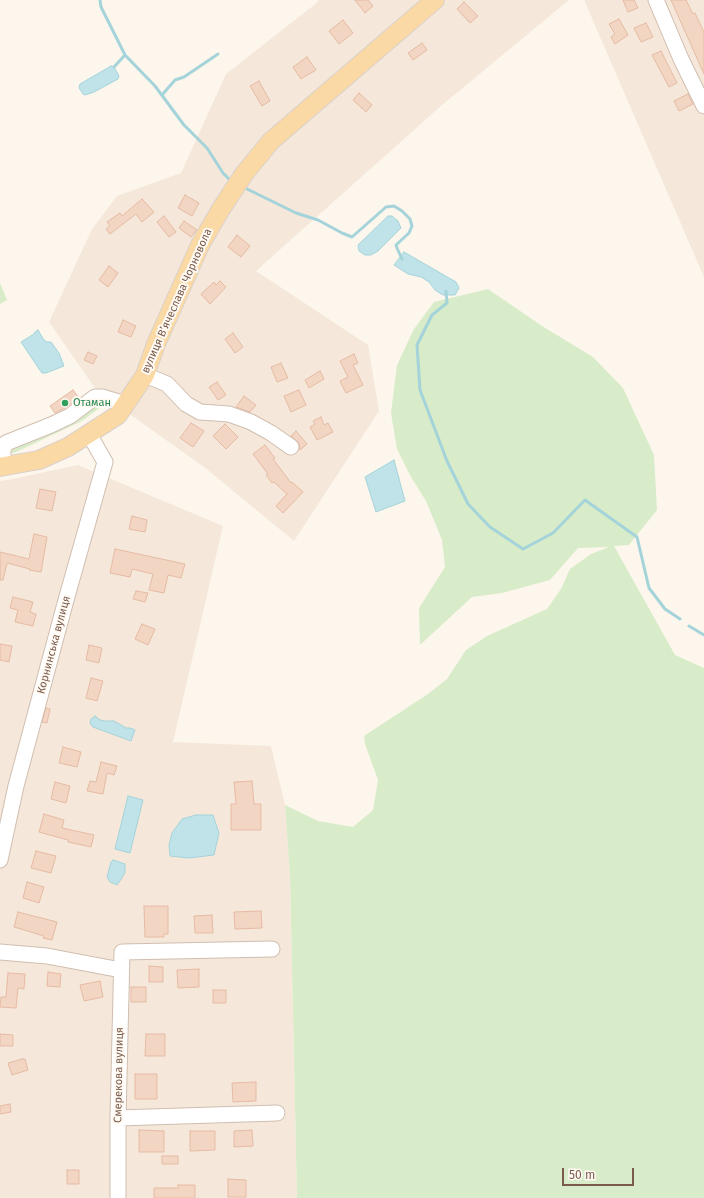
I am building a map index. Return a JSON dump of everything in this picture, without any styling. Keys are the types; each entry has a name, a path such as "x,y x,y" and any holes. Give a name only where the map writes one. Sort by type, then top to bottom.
{"main road":[{"name":"вулиця Вʼячеслава Чорновола","path":"2,467 39,460 68,447 118,415 145,375 156,344 200,245 220,208 244,174 271,141 435,0"}],"street":[{"path":"656,0 681,60 704,106"},
{"path":"145,375 168,384 186,404 200,412 229,414 251,422 271,433 291,447"},
{"path":"2,467 3,450 6,443 70,416 95,397 102,397 125,404"},
{"name":"Корнинська вулиця","path":"0,860 16,786 105,462 89,434"},
{"name":"Смерекова вулиця","path":"118,1198 118,1118 122,952 272,949"},
{"path":"0,952 47,956 121,970"},
{"path":"118,1118 277,1113"}],"shaded area":[{"path":"319,0 569,0 442,105 256,271 368,345 379,411 294,541 204,467 97,391 49,322 92,229 117,196 181,173 226,74"},
{"path":"584,0 704,0 704,277"},
{"path":"78,465 223,526 173,742 271,746 285,805 290,875 297,1198 0,1198 0,481"}],"green space":[{"path":"0,283 7,300 0,304"},
{"path":"488,289 542,326 593,357 623,388 654,455 657,510 629,545 614,546 675,655 704,668 704,1198 297,1198 290,875 285,805 318,821 353,827 373,810 378,780 365,744 364,736 428,694 447,679 466,650 487,636 547,609 561,589 570,569 591,554 609,547 578,548 550,580 502,593 472,597 420,645 419,608 445,567 442,540 426,501 411,477 397,449 391,413 397,365 414,329 434,302"},
{"path":"103,401 104,404 82,421 14,453 9,453 8,448"}],"water":[{"path":"111,66 114,67 119,76 118,79 94,92 85,95 83,94 79,88 80,84"},
{"path":"388,216 392,216 398,221 401,228 378,251 371,255 365,255 359,251 358,245"},
{"path":"404,252 456,282 459,288 455,295 443,295 421,277 408,274 394,265"},
{"path":"38,330 44,340 51,342 59,353 64,366 46,373 42,373 39,369 21,342"},
{"path":"394,460 405,501 376,512 365,477"},
{"path":"95,716 100,720 114,721 126,728 135,730 131,741 93,727 90,723 91,719"},
{"path":"128,796 143,800 130,853 115,849"},
{"path":"196,815 213,815 219,833 214,855 189,858 170,856 169,845 172,833 182,819"},
{"path":"113,860 125,864 125,872 117,885 110,882 107,877 111,862"}],"building":[{"path":"355,0 368,0 373,6 365,13"},
{"path":"623,0 634,0 638,8 628,12"},
{"path":"671,0 686,0 693,14 695,13 704,32 704,74"},
{"path":"464,2 478,16 470,23 457,9"},
{"path":"619,19 628,35 615,44 611,37 615,34 609,24"},
{"path":"343,20 353,33 339,44 329,31"},
{"path":"646,23 653,37 641,42 634,28"},
{"path":"422,43 427,50 413,60 408,53"},
{"path":"661,51 677,83 669,87 652,55"},
{"path":"307,57 316,70 301,79 293,67"},
{"path":"259,81 270,101 262,106 250,86"},
{"path":"359,93 372,105 366,112 353,100"},
{"path":"688,94 693,104 679,111 674,101"},
{"path":"185,195 199,203 192,216 178,208"},
{"path":"142,199 154,212 142,222 136,214 110,234 106,229 110,226 107,222 120,213 122,216"},
{"path":"164,216 176,232 169,237 157,222"},
{"path":"184,221 197,230 191,237 179,228"},
{"path":"237,235 250,246 241,257 228,247"},
{"path":"109,266 118,273 108,287 99,280"},
{"path":"220,281 226,287 210,304 201,294 214,282 216,285"},
{"path":"123,320 136,326 131,337 118,332"},
{"path":"233,333 243,347 235,353 225,339"},
{"path":"88,352 97,356 93,364 84,360"},
{"path":"354,354 358,363 353,365 363,385 346,393 340,381 348,377 340,361"},
{"path":"281,363 288,378 277,382 271,367"},
{"path":"320,371 324,379 309,388 305,380"},
{"path":"217,382 226,395 218,400 209,387"},
{"path":"73,390 79,398 55,413 50,406"},
{"path":"299,390 306,405 291,412 284,396"},
{"path":"244,396 256,405 250,412 236,407"},
{"path":"321,417 324,425 328,423 333,432 317,440 310,427 315,424 313,421"},
{"path":"191,423 204,431 193,447 180,438"},
{"path":"225,424 238,437 226,449 213,436"},
{"path":"296,431 307,444 300,450 299,443 291,436"},
{"path":"265,445 275,458 273,459 291,483 292,482 303,492 283,513 276,506 287,494 274,482 272,483 266,475 268,474 253,454"},
{"path":"40,489 56,492 52,511 36,508"},
{"path":"132,516 147,520 145,532 129,529"},
{"path":"34,534 47,537 41,572 7,563 3,580 0,580 0,552 29,559"},
{"path":"115,549 185,564 181,578 168,575 164,593 149,590 153,574 132,569 130,577 110,573"},
{"path":"136,591 148,593 145,602 133,599"},
{"path":"13,597 33,602 30,612 36,614 33,626 15,622 18,610 10,608"},
{"path":"142,624 155,629 148,645 135,639"},
{"path":"0,644 12,646 9,662 0,660"},
{"path":"89,645 102,648 99,663 86,660"},
{"path":"91,678 103,681 97,701 86,698"},
{"path":"46,708 50,709 47,723 42,722"},
{"path":"63,747 81,752 77,767 59,763"},
{"path":"101,762 117,766 114,775 107,773 103,794 87,791 90,781 96,782"},
{"path":"252,781 254,804 261,804 261,830 231,830 231,804 236,804 234,782"},
{"path":"55,782 70,786 66,803 51,799"},
{"path":"44,814 64,820 62,828 94,835 91,847 68,842 68,840 39,832"},
{"path":"36,851 56,856 51,873 31,868"},
{"path":"27,882 44,887 39,903 23,898"},
{"path":"144,906 168,906 168,934 164,934 164,937 145,937"},
{"path":"261,911 262,928 235,929 234,912"},
{"path":"18,912 57,922 52,940 14,927"},
{"path":"212,915 213,933 195,933 194,916"},
{"path":"149,966 163,967 163,982 149,982"},
{"path":"199,969 199,987 178,988 177,970"},
{"path":"48,972 61,974 60,987 47,986"},
{"path":"8,973 25,974 24,989 18,988 16,1008 0,1007 1,997 6,997"},
{"path":"100,981 103,997 84,1001 80,985"},
{"path":"131,987 146,987 146,1002 131,1002"},
{"path":"213,990 226,990 226,1003 213,1003"},
{"path":"0,1034 13,1035 13,1046 0,1046"},
{"path":"146,1034 165,1034 165,1056 145,1056"},
{"path":"25,1059 28,1070 12,1075 8,1063"},
{"path":"135,1074 157,1074 157,1099 135,1099"},
{"path":"256,1082 256,1101 233,1102 232,1083"},
{"path":"10,1104 11,1112 0,1114 0,1106"},
{"path":"139,1130 164,1131 164,1152 139,1152"},
{"path":"252,1130 253,1146 234,1147 234,1131"},
{"path":"190,1131 215,1131 215,1150 190,1151"},
{"path":"162,1156 178,1156 178,1164 162,1164"},
{"path":"67,1170 79,1170 79,1184 67,1184"},
{"path":"228,1179 246,1180 246,1197 228,1197"},
{"path":"178,1185 195,1185 195,1198 154,1198 154,1188 178,1188"}],"waterway":[{"path":"100,0 101,7 125,55 155,86 184,125 207,148 223,173 229,179"},
{"path":"162,95 175,80 184,77 218,54"},
{"path":"114,67 125,55"},
{"path":"243,187 296,213 318,220 352,237 386,207 394,206 410,219 412,226 409,233 396,245 402,259"},
{"path":"446,291 447,303 432,315 417,345 420,390 447,461 468,504 490,527 523,549 553,533 585,500 637,537 649,588 665,609 680,619"},
{"path":"689,626 704,635"}],"place":[{"name":"Отаман","path":"65,403"}]}
